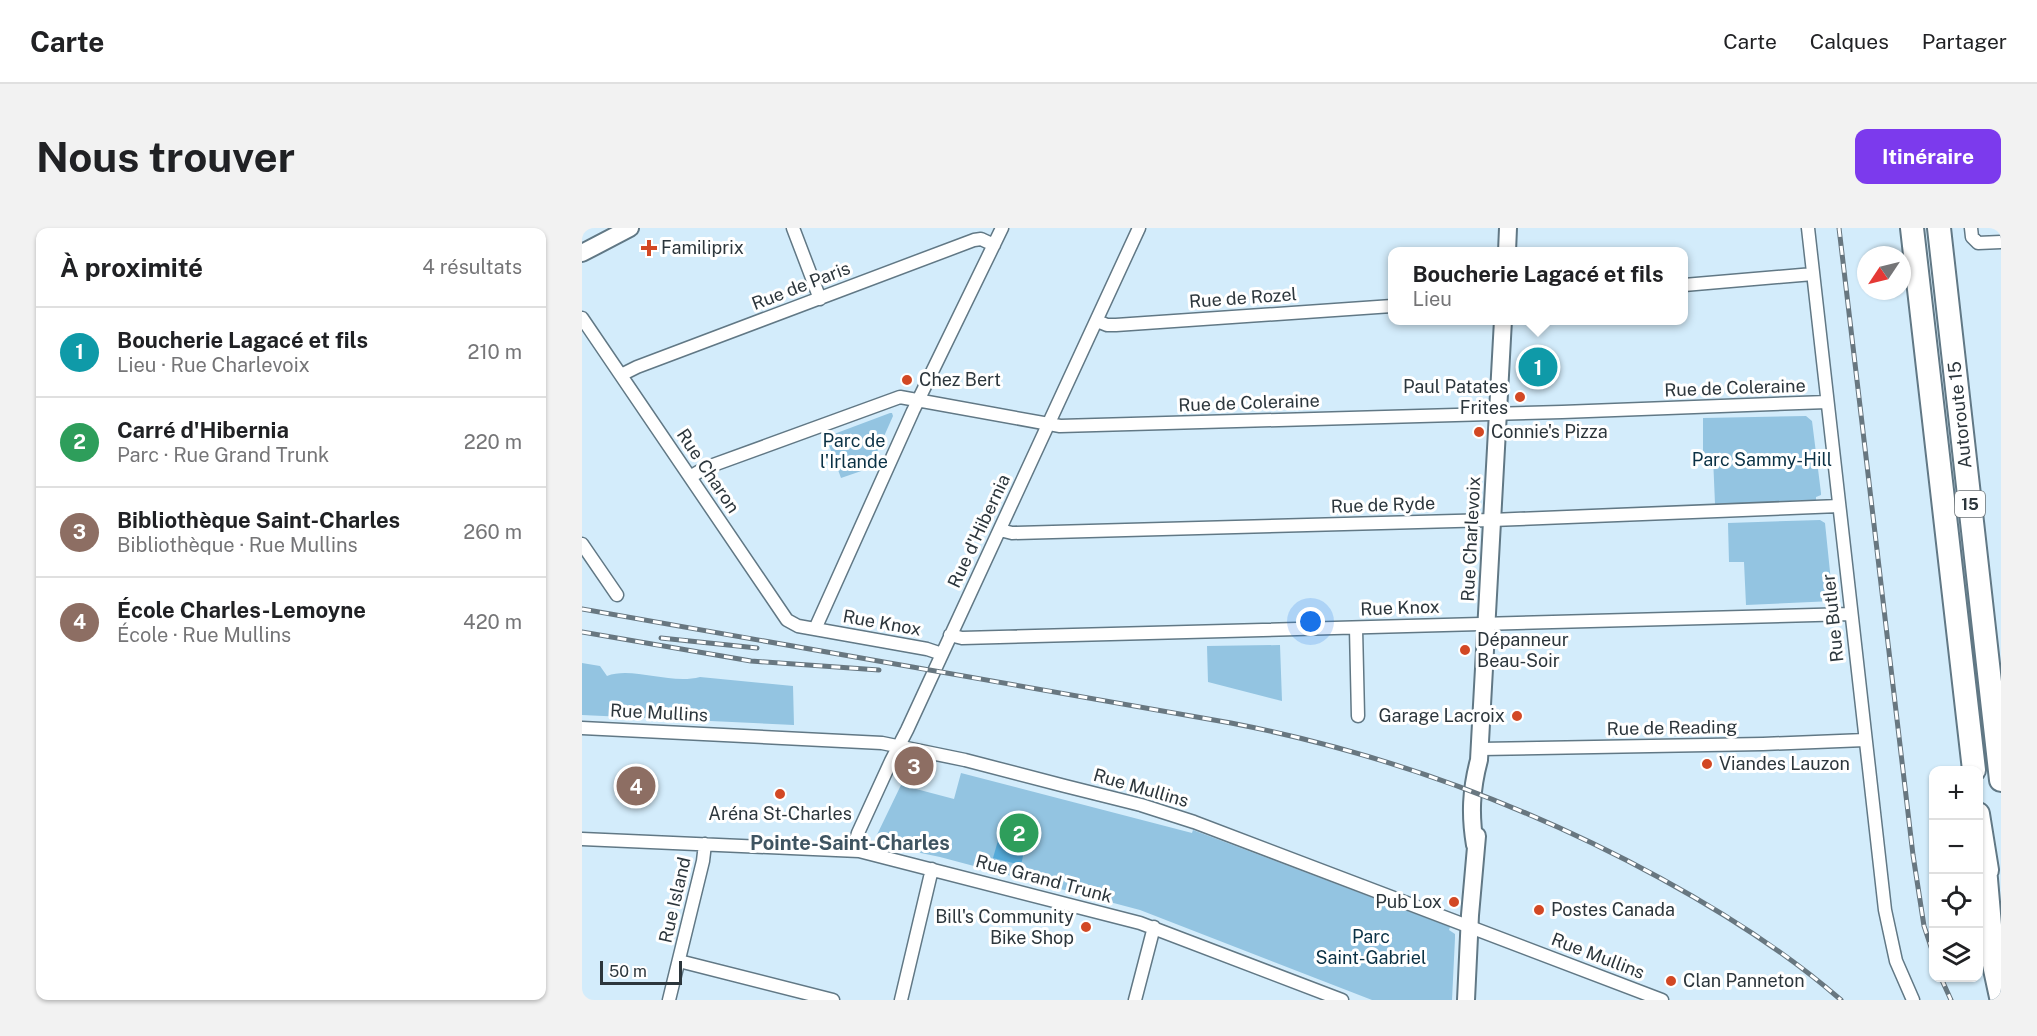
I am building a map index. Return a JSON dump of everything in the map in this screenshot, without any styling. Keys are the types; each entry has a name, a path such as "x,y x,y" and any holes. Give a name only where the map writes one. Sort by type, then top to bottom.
{"highway":[{"name":"Autoroute 15","path":"1912,228 1973,766"},
{"name":"Autoroute 15","path":"1939,228 2001,780"},
{"path":"1979,820 1993,960 2001,997"},
{"path":"1984,856 2001,926"}],"street":[{"path":"582,253 630,228"},
{"path":"793,228 820,298"},
{"path":"815,629 919,399 1002,228"},
{"name":"Rue d'Hibernia","path":"853,850 858,833 1139,228"},
{"path":"1507,247 1508,228"},
{"name":"Rue Butler","path":"1808,228 1888,929 1896,961 1913,1000"},
{"path":"1971,228 1975,241 1983,244 2001,242"},
{"name":"Rue de Paris","path":"621,375 974,240 981,239 994,245"},
{"path":"1688,285 1813,274"},
{"name":"Rue de Rozel","path":"1097,321 1107,325 1116,325 1388,306"},
{"name":"Rue Charon","path":"582,318 787,620 798,626 815,629"},
{"name":"Rue Charlevoix","path":"1466,1000 1475,845 1470,818 1472,783 1479,755 1503,325"},
{"name":"Rue de Coleraine","path":"690,477 705,468 900,397 1060,426 1827,402"},
{"name":"Rue de Ryde","path":"1000,530 1012,533 1492,520 1839,506"},
{"path":"582,544 617,595"},
{"name":"Rue Knox","path":"950,635 962,638 1851,614"},
{"path":"1356,628 1358,716"},
{"name":"Rue Knox","path":"815,629 927,649 942,654"},
{"name":"Rue Mullins","path":"582,728 831,739 899,746 965,760 1161,811 1303,862 1662,1000"},
{"name":"Rue de Reading","path":"1479,755 1865,740"},
{"name":"Rue Grand Trunk","path":"582,839 853,850 1154,927 1342,1000"},
{"name":"Rue Island","path":"669,1000 703,861 705,844"},
{"path":"901,1000 932,869"},
{"path":"1135,1000 1154,927"},
{"path":"679,961 833,1000"}],"green space":[{"name":"Parc de l'Irlande","path":"890,413 893,416 870,468 841,478 826,437"},
{"name":"Parc Sammy-Hill","path":"1806,416 1812,421 1821,493 1816,500 1715,504 1713,457 1703,457 1703,418"},
{"name":"Parc Sammy-Hill","path":"1820,520 1825,523 1833,601 1746,605 1744,562 1729,562 1728,523"},
{"path":"1280,645 1282,701 1208,682 1207,646"},
{"path":"582,663 600,666 607,676 628,673 676,679 700,677 793,686 794,725 582,715"},
{"name":"Parc Saint-Gabriel","path":"961,773 1192,833 1193,830 1450,927 1449,930 1455,934 1452,1000 1372,1000 1140,910 940,857 873,843 901,785 954,799"}],"shaded area":[{"path":"999,837 1026,843 1021,865 993,858"}],"railway":[{"path":"1839,228 1913,855 1924,926 1929,941"},
{"path":"582,609 1231,723 1342,749 1397,766 1452,784 1558,827 1660,878 1754,934 1841,1000"},
{"path":"582,632 751,661 879,670"},
{"path":"661,638 757,648"},
{"path":"1943,982 1951,1000"}],"place":[{"name":"Familiprix","path":"649,248"},
{"name":"Boucherie Lagacé et fils","path":"1538,367"},
{"name":"Chez Bert","path":"907,380"},
{"name":"Paul Patates Frites","path":"1520,397"},
{"name":"Connie's Pizza","path":"1479,432"},
{"name":"Dépanneur Beau-Soir","path":"1465,650"},
{"name":"Garage Lacroix","path":"1517,716"},
{"name":"Viandes Lauzon","path":"1707,764"},
{"name":"Bibliothèque Saint-Charles","path":"914,766"},
{"name":"École Charles-Lemoyne","path":"636,786"},
{"name":"Aréna St-Charles","path":"780,794"},
{"name":"Carré d'Hibernia","path":"1019,833"},
{"name":"Pub Lox","path":"1454,902"},
{"name":"Postes Canada","path":"1539,910"},
{"name":"Bill's Community Bike Shop","path":"1086,927"},
{"name":"Clan Panneton","path":"1671,981"}],"district":[{"name":"Pointe-Saint-Charles","path":"850,843"}]}
